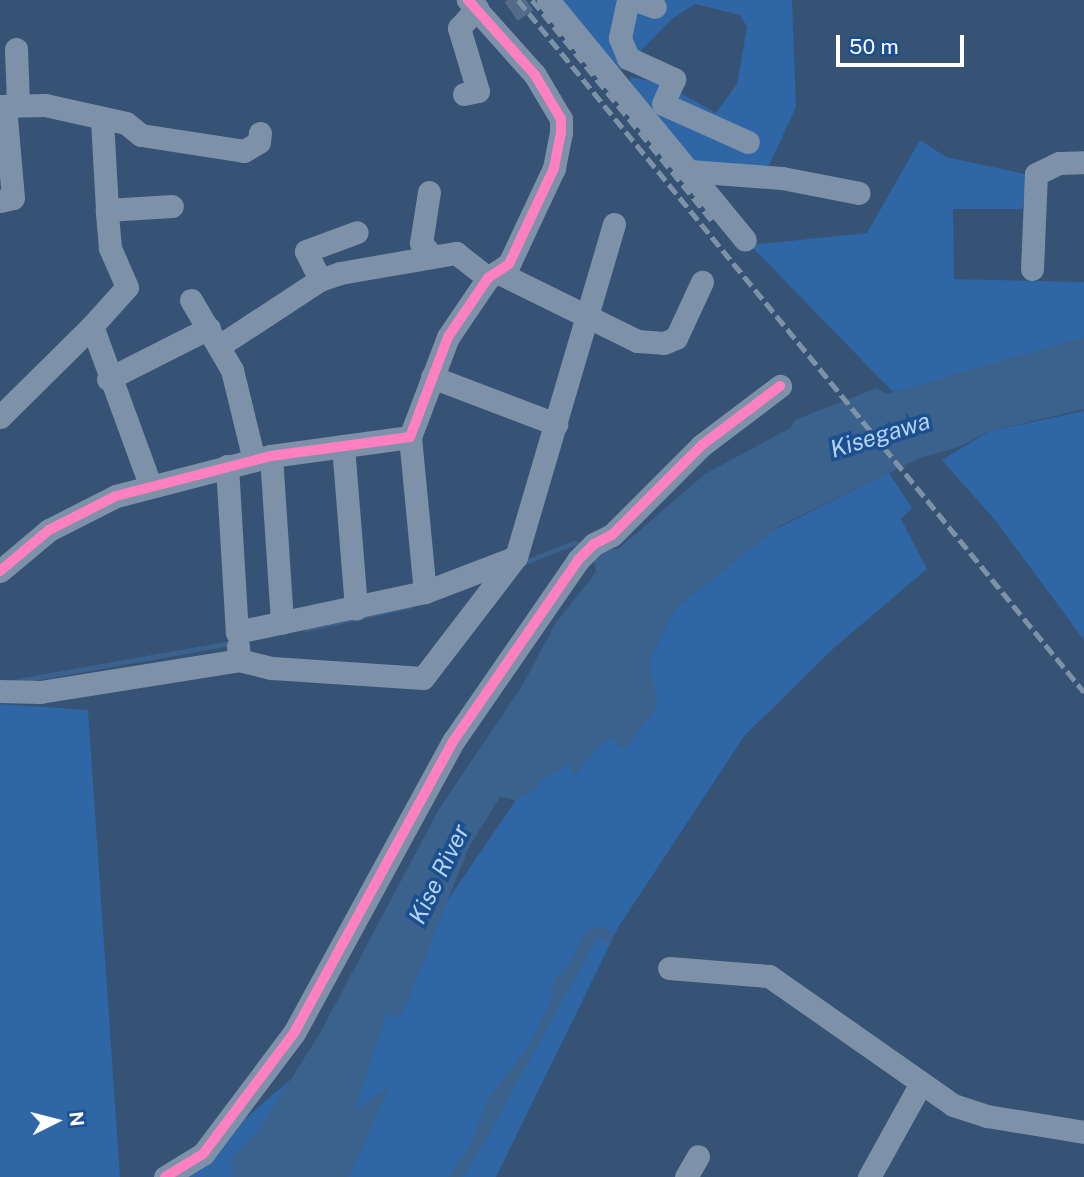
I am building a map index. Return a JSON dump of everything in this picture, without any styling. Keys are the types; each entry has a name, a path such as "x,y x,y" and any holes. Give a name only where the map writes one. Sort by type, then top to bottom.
{"street":[{"path":"548,0 745,240"},
{"path":"628,0 620,38 628,58 674,79 663,104 748,142"},
{"path":"425,592 410,437 448,337 493,275 509,264 554,168 561,119 535,75 481,7 459,28 478,91 464,94"},
{"path":"0,201 13,198 8,105 16,50"},
{"path":"8,105 45,105 102,121 126,123 141,135 244,151 259,142 260,133"},
{"path":"3,407 92,326 127,287 110,248 102,121"},
{"path":"1032,269 1036,174 1059,163 1084,162"},
{"path":"689,171 782,178 859,193"},
{"path":"429,192 421,243 433,257"},
{"path":"107,210 172,205"},
{"path":"238,647 272,668 423,678 516,557 614,224"},
{"path":"320,281 306,251 357,232"},
{"path":"108,379 214,337 320,281 456,253 493,275 637,341 664,343 676,338 702,282"},
{"path":"191,300 214,337 244,405 262,458 282,623"},
{"path":"92,326 108,379 151,487"},
{"path":"432,377 556,424"},
{"path":"165,1177 203,1154 294,1033 454,740 578,560 594,544 612,535 702,445 780,386"},
{"path":"0,571 49,530 116,496 262,458 410,437"},
{"path":"344,446 356,608"},
{"path":"226,466 238,647"},
{"path":"0,691 54,690 238,647 282,623 425,592 516,557"},
{"path":"669,968 768,976 953,1105 986,1116 1084,1132"},
{"path":"869,1177 920,1084"},
{"path":"686,1177 698,1156"}],"shaded area":[{"path":"562,0 792,0 796,107 766,172 680,160 634,108 630,77 664,84 716,113 737,84 747,27 740,15 695,4 672,19 622,70 606,61"},
{"path":"920,140 946,157 1029,175 1022,209 953,209 954,279 1084,282 1084,351 893,392 750,245 867,233"},
{"path":"1084,411 1084,640 995,520 942,460 990,431"},
{"path":"889,473 912,508 901,519 927,569 835,647 745,735 619,926 496,1177 177,1177 351,1028 450,897 545,757 656,702 649,661 675,609 772,531"},
{"path":"0,704 88,710 120,1177 0,1177"}],"water":[{"path":"1084,337 1084,409 990,431 959,447 920,458 780,526 675,609 649,661 658,706 624,750 612,739 605,740 576,774 573,775 569,764 543,779 529,794 515,800 500,797 469,847 408,1001 398,1019 387,1012 355,1111 391,1084 349,1177 232,1177 232,1157 260,1128 320,1033 439,809 522,686 555,624 596,572 593,557 600,549 618,549 705,474 790,428 795,420 877,388 887,394"},
{"path":"602,927 615,935 609,943 597,938 486,1140 463,1177 449,1177 470,1145 488,1099 530,1044 552,999 554,980 576,954 579,940 591,928"}],"waterway":[{"path":"520,564 573,543 585,546"},
{"path":"306,629 409,606"},
{"path":"17,681 231,643"}],"tunnel":[{"path":"511,11 527,0"}],"railway":[{"path":"518,0 1084,692"},
{"path":"532,0 713,222"}],"cycle path":[{"path":"0,571 49,530 116,496 271,456 410,437 448,337 488,278 509,264 554,168 561,133 561,119 535,75 468,0"},
{"path":"165,1177 203,1154 294,1033 454,740 578,560 594,544 612,535 702,445 780,386"}],"water label":[{"name":"Kisegawa","path":"880,435"},
{"name":"Kise River","path":"439,874"}]}
